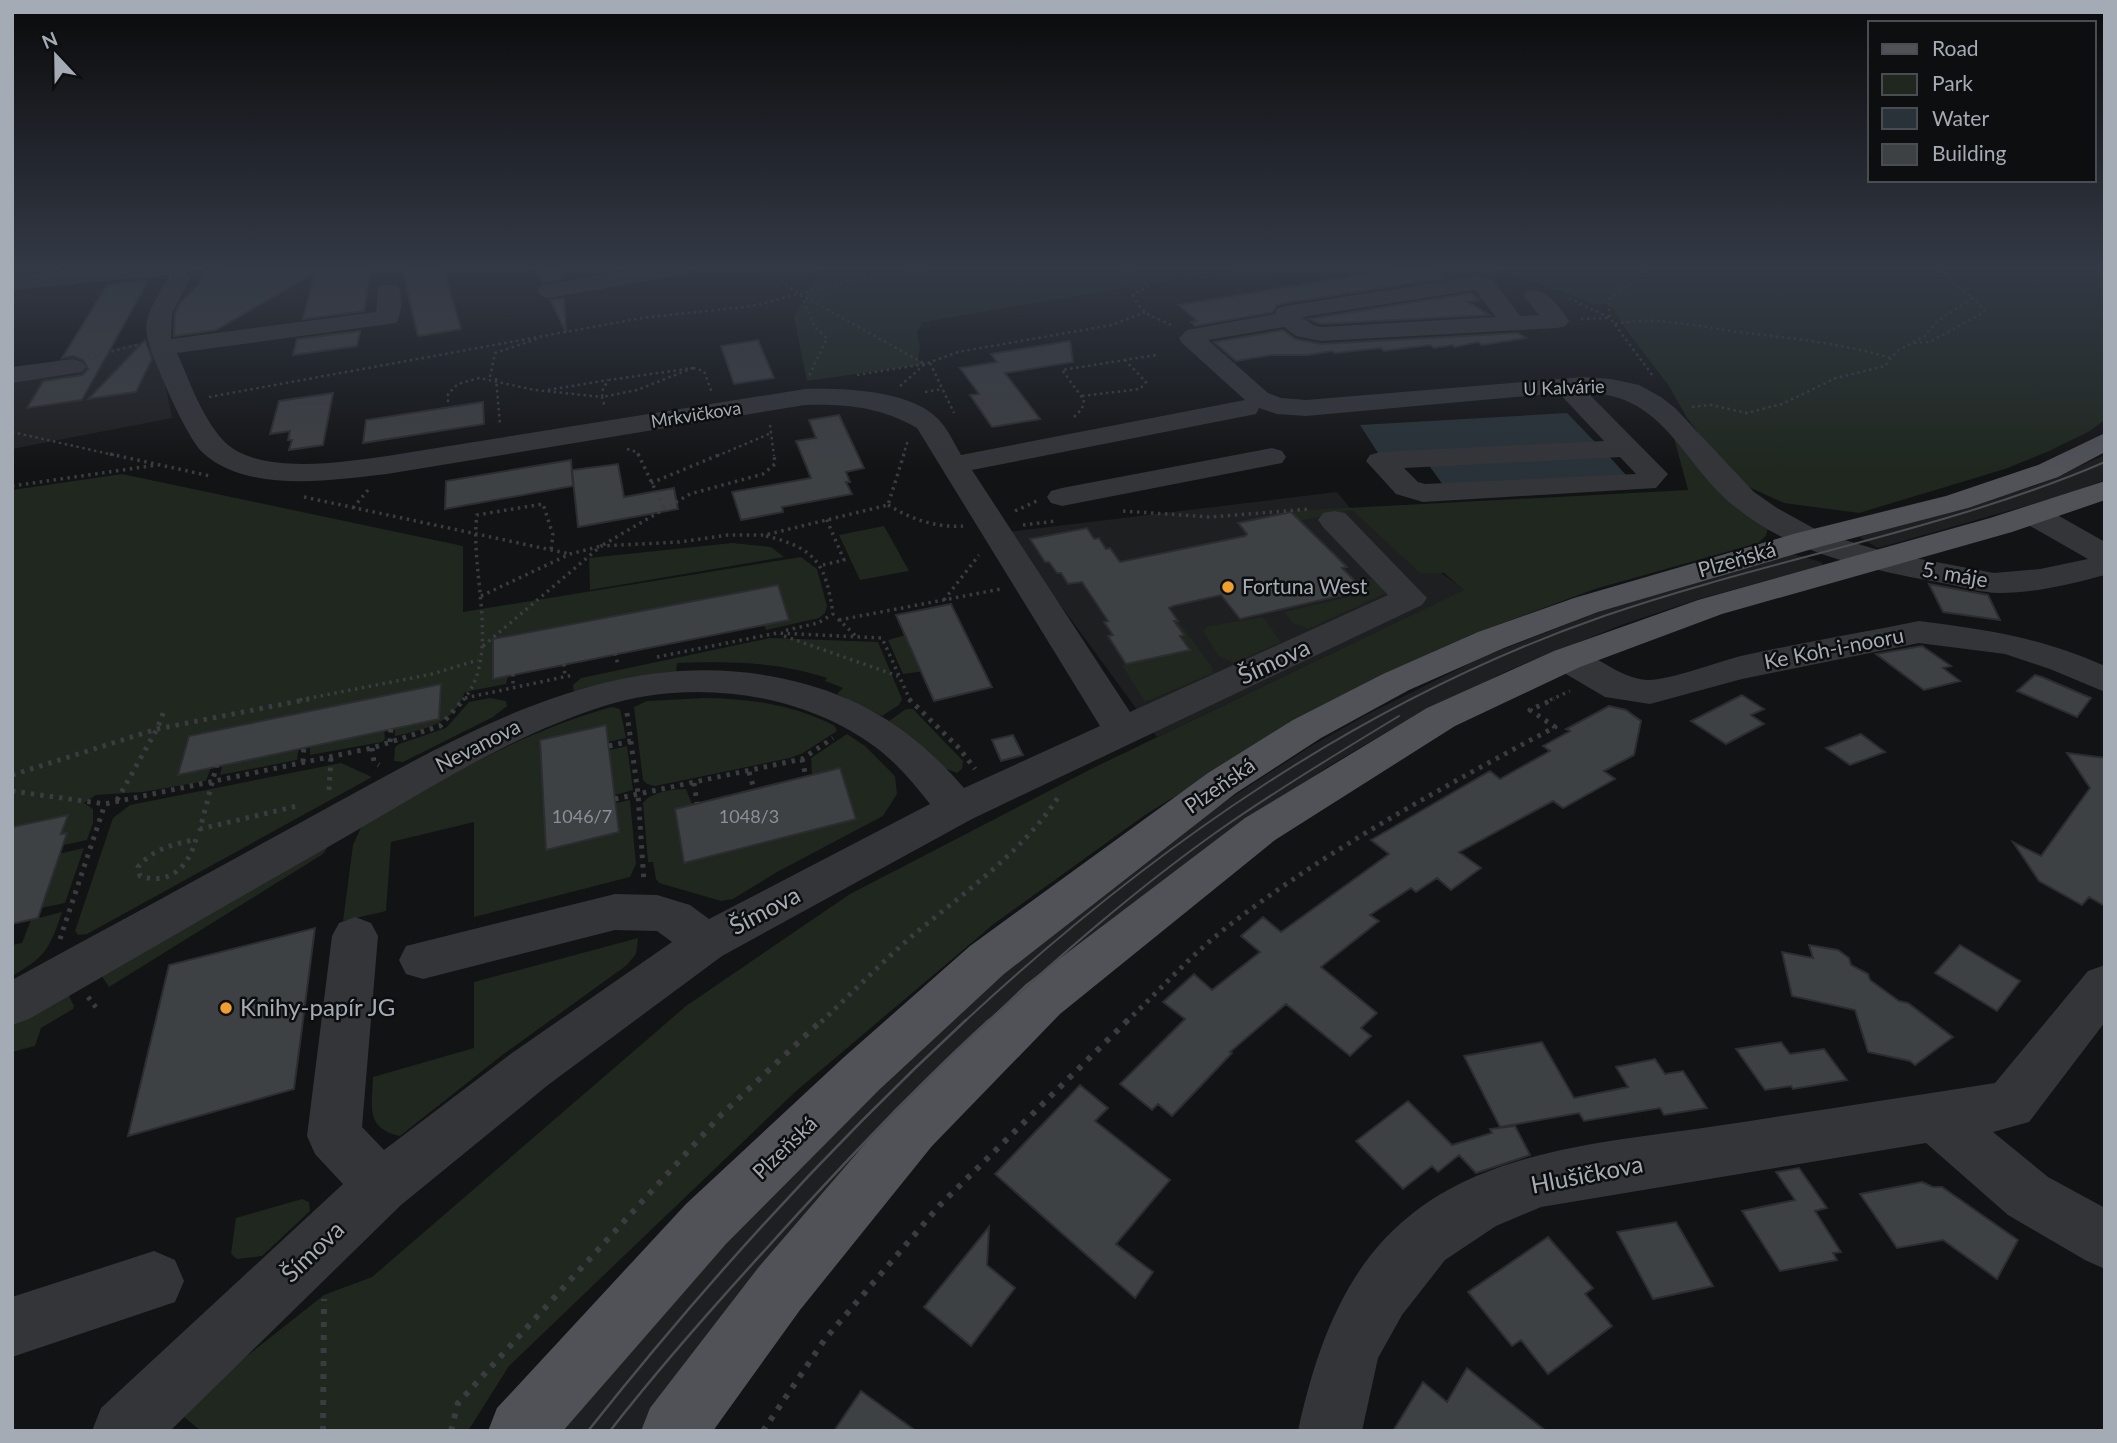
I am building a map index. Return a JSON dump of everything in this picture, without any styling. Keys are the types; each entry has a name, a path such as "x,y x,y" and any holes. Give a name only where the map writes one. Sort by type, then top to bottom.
{"main road":[{"name":"Plzeňská","path":"520,1431 706,1224 861,1074 987,960 1222,783 1307,729 1396,682 1491,640 1586,605 1808,540 1957,502 2048,471 2105,441"},
{"name":"Plzeňská","path":"673,1431 779,1289 913,1128 1043,999 1260,829 1440,717 1583,668 1710,607 2034,515 2105,490"}],"street":[{"path":"157,335 162,348 257,335"},
{"name":"U Kalvárie","path":"1195,335 1191,338 1259,399 1277,406 1306,408 1565,385 1614,387 1649,401 1744,499 1778,524 1808,540"},
{"name":"Mrkvičkova","path":"162,348 184,399 212,446 237,461 288,472 330,472 387,466 805,397 853,396 882,400 927,423 953,465 997,522 1123,732"},
{"path":"12,375 73,367"},
{"path":"1565,385 1629,448 1653,474 1646,482 1423,493 1407,488 1380,461 1629,448"},
{"path":"953,465 1167,423 1247,420 1186,444 1051,489"},
{"path":"1167,423 1209,469"},
{"path":"1051,489 1209,469 1272,457"},
{"name":"Šímova","path":"124,1431 381,1185 530,1069 706,943 957,808 1410,598 1327,514"},
{"path":"2034,515 2105,556"},
{"name":"5. máje","path":"1808,540 1844,553 1998,583 2060,576 2105,565"},
{"name":"Ke Koh-i-nooru","path":"1583,668 1618,688 1650,692 1740,668 1919,632 2009,643 2063,661 2105,680"},
{"name":"Nevanova","path":"12,1004 452,758 523,723 609,692 649,685 733,682 774,687 825,703 863,721 897,744 957,808"},
{"path":"423,960 615,912 657,913 674,918 706,943"},
{"path":"355,936 334,1136 381,1185"},
{"path":"1936,1118 2010,1105 2105,985"},
{"path":"1936,1118 2028,1196 2105,1240"},
{"name":"Hlušičkova","path":"1330,1431 1342,1370 1370,1311 1397,1268 1437,1229 1488,1199 1541,1180 1936,1118"},
{"path":"12,1327 154,1281"}],"path":[{"path":"209,397 544,335"},
{"path":"490,377 495,354 554,335"},
{"path":"807,381 827,338 824,335"},
{"path":"875,335 928,364 948,398 955,418"},
{"path":"850,376 928,364 958,352 1043,335"},
{"path":"1623,335 1657,383 1655,395 1649,401"},
{"path":"1767,335 1805,340 1891,358"},
{"path":"1686,407 1711,405 1746,413 1782,404 1836,378 1885,366 1897,350 1925,335"},
{"path":"1910,344 1930,342 1942,335"},
{"path":"1068,421 1082,409 1082,396 1062,370 1156,355"},
{"path":"1082,396 1140,388 1146,382 1125,360"},
{"path":"882,400 928,364"},
{"path":"448,402 448,394 462,382 490,377 541,391 602,397 638,390 694,368"},
{"path":"541,391 694,368 705,371 713,397"},
{"path":"496,378 501,432"},
{"path":"607,415 602,397 603,388 609,380"},
{"path":"483,646 601,546 690,494 763,474 775,464 769,426 775,420"},
{"path":"651,483 769,434"},
{"path":"888,505 904,447 911,436"},
{"path":"624,448 637,452 664,508"},
{"path":"12,486 161,465"},
{"path":"353,508 374,482"},
{"path":"765,535 888,505 903,515 954,528 997,522 1023,509 1051,489"},
{"path":"12,791 105,804 331,757 440,726 470,692 483,646 474,535 477,514 543,505 552,535 551,550"},
{"path":"1129,510 1211,517 1327,514"},
{"path":"823,565 844,560 826,518"},
{"path":"944,600 997,522"},
{"path":"474,535 570,554"},
{"path":"481,596 570,554 601,546 679,542 727,535 765,535 793,541 823,565 833,614 858,637"},
{"path":"839,620 968,595"},
{"path":"833,614 818,623 777,633 898,676"},
{"path":"760,626 762,635"},
{"path":"713,635 715,645"},
{"path":"664,646 666,655"},
{"path":"615,653 618,665"},
{"path":"12,775 157,729 432,674 478,660"},
{"path":"564,664 565,677"},
{"path":"763,1431 825,1339 940,1205 1099,1047 1226,928 1322,861 1461,777 1556,727 1530,710 1583,668"},
{"path":"513,674 513,688"},
{"path":"627,709 638,794 644,889"},
{"path":"117,801 157,729 164,711"},
{"path":"390,742 391,726"},
{"path":"615,799 802,759 836,735"},
{"path":"609,746 631,741"},
{"path":"303,762 304,745"},
{"path":"450,1431 458,1403 722,1114 909,938 986,877 1045,818 1077,768 1080,752"},
{"path":"328,799 331,757"},
{"path":"802,759 806,776"},
{"path":"196,839 154,851 138,867 140,876 153,880 180,870 191,857 213,781 216,764"},
{"path":"749,772 754,789"},
{"path":"694,783 697,803"},
{"path":"59,943 105,804"},
{"path":"200,829 302,805"},
{"path":"315,1291 324,1295 323,1431"}],"shaded area":[{"path":"138,343 151,350 163,374 172,418 12,449 12,373 78,355"},
{"path":"2105,455 2105,480 2064,495 1878,548 1859,537 2037,485"},
{"path":"1337,492 1350,508 1465,590 1157,737 1007,532"},
{"path":"1793,554 1821,562 1823,565 1699,599 1621,625 1507,671 1390,730 1329,766 1205,849 649,1431 559,1431 690,1282 805,1161 970,1003 1044,938 1180,831 1308,748 1368,714 1483,657 1601,611"}],"green space":[{"path":"798,335 918,335 920,347 918,360 925,364 807,381"},
{"path":"1630,335 2105,335 2105,420 2088,432 2005,469 1859,513 1784,503 1742,484 1728,471 1687,418 1669,386"},
{"path":"1674,438 1768,528 1766,536 1758,543 1595,589 1471,635 1318,708 1145,815 995,923 795,1092 509,1366 468,1431 201,1431 177,1411 324,1295 372,1277 686,1006 850,894 1093,768 1464,590 1444,573 1420,573 1352,510 1299,521 1290,511 1688,490"},
{"path":"122,474 463,546 463,612 801,557 817,569 827,606 825,613 819,618 766,630 764,625 789,619 778,585 493,639 493,678 508,676 506,684 465,692 453,712 437,724 395,736 395,725 411,725 439,719 440,684 189,736 179,775 210,768 212,765 206,781 143,792 96,795 84,803 93,809 93,823 87,840 64,845 67,834 61,834 68,815 12,827 12,490"},
{"path":"884,526 909,571 860,580 839,535"},
{"path":"732,543 771,547 784,557 590,590 589,558"},
{"path":"1369,579 1377,581 1386,593 1308,629 1293,623 1284,612 1365,593 1355,582"},
{"path":"1263,617 1281,642 1234,663 1218,655 1203,631 1206,627"},
{"path":"1174,621 1178,621 1212,667 1213,673 1145,702 1122,665 1189,650"},
{"path":"909,634 908,643 920,671 926,671 903,674 888,640"},
{"path":"770,638 878,642 902,699 899,705 882,716 837,694 843,688 825,681 827,678 772,666 715,662 677,663 676,675 574,693 573,685 581,678"},
{"path":"490,698 506,701 507,706 493,717 403,762 394,761 395,747 399,744 446,728 469,702"},
{"path":"703,698 754,701 788,708 835,726 837,731 803,753 790,758 655,786 647,784 643,780 634,707 647,701"},
{"path":"612,707 620,709 626,738 608,742 606,725 540,740 541,757 548,772 542,774 546,850 619,832 616,803 630,800 636,864 630,877 474,917 474,822 391,842 386,911 343,921 353,845 363,823 515,743 579,717"},
{"path":"906,709 913,709 963,761 962,769 957,773 942,767 889,721"},
{"path":"384,728 385,739 382,742 310,755 310,743 326,743 383,731"},
{"path":"847,734 865,746 895,776 897,794 883,816 777,872 733,899 721,901 659,883 653,862 648,862 643,803 647,799 662,792 686,789 692,804 675,809 684,863 856,819 840,769 812,775 811,758"},
{"path":"299,746 297,760 220,775 223,762 239,762 298,750"},
{"path":"627,746 633,790 615,795 609,750"},
{"path":"341,763 372,777 87,934 78,935 75,931 113,818 130,805"},
{"path":"321,847 327,848 323,854 109,987 99,972"},
{"path":"84,848 65,903 41,908 54,855"},
{"path":"62,912 54,935 40,957 12,976 12,945 22,943 31,920"},
{"path":"638,938 636,954 627,965 501,1056 400,1136 389,1133 376,1122 372,1107 373,1077 474,1048 474,982"},
{"path":"67,992 73,1009 41,1028 35,1046 12,1052 12,1023"},
{"path":"302,1199 309,1202 310,1211 262,1256 237,1259 231,1254 236,1218"}],"water":[{"path":"1567,413 1596,443 1380,456 1360,425"},
{"path":"1607,454 1626,475 1443,485 1428,464"}],"building":[{"path":"76,335 118,335 82,400 27,408 43,381 82,375 88,369 83,360 73,356 62,358"},
{"path":"359,335 357,346 293,355 297,339"},
{"path":"1252,335 1290,335 1295,339 1321,344 1476,335 1522,335 1526,338 1482,345 1478,342 1455,347 1452,345 1434,348 1430,345 1384,351 1381,348 1335,353 1332,351 1308,355 1271,355 1236,361 1214,342"},
{"path":"145,340 152,359 136,392 88,399"},
{"path":"758,340 774,378 734,384 721,346"},
{"path":"1070,341 1073,362 1005,373 1040,419 992,427 970,395 979,394 960,368 997,362 991,354"},
{"path":"333,393 323,445 289,450 292,440 288,440 290,431 270,434 279,401"},
{"path":"483,402 484,424 363,443 366,420"},
{"path":"839,415 864,468 846,472 850,482 846,482 852,494 782,507 783,512 741,520 732,492 811,478 796,441 816,438 809,420"},
{"path":"571,460 573,486 445,509 446,481"},
{"path":"618,464 624,497 674,488 678,509 578,527 572,470"},
{"name":"Fortuna West","path":"1291,512 1347,567 1342,568 1364,590 1240,619 1221,595 1173,606 1169,608 1178,621 1174,621 1190,650 1126,664 1108,636 1113,635 1104,622 1108,621 1082,582 1068,584 1061,573 1057,573 1049,562 1045,562 1030,539 1087,528 1094,539 1099,538 1120,562 1245,536 1247,534 1238,523"},
{"path":"1929,584 1988,595 2000,620 1943,612"},
{"path":"778,585 789,620 493,679 493,639"},
{"path":"951,604 992,687 934,701 896,615"},
{"path":"1922,646 1951,666 1943,668 1960,681 1924,690 1876,654"},
{"path":"2035,675 2091,698 2077,717 2017,691"},
{"path":"441,684 439,719 178,775 189,736"},
{"path":"1742,695 1764,709 1751,715 1764,724 1726,744 1691,721"},
{"path":"1609,706 1626,710 1641,721 1634,755 1604,771 1615,779 1563,808 1553,801 1459,852 1481,868 1451,890 1437,878 1416,892 1411,888 1370,915 1379,921 1321,967 1377,1013 1361,1028 1371,1036 1350,1056 1286,1004 1230,1052 1232,1053 1172,1116 1158,1104 1152,1110 1120,1084 1185,1019 1163,1002 1194,974 1212,990 1260,952 1241,936 1263,917 1281,932 1389,854 1371,840 1490,771 1500,779 1550,751 1543,746 1570,731 1566,729"},
{"path":"606,725 619,832 546,850 540,740"},
{"path":"1861,734 1885,752 1850,765 1826,748"},
{"path":"1013,735 1023,755 1001,761 992,740"},
{"path":"2067,753 2105,758 2105,906 2089,897 2082,905 2039,881 2013,842 2041,856 2090,788"},
{"path":"840,768 856,819 684,863 675,809"},
{"path":"68,815 61,834 67,833 38,918 12,924 12,827"},
{"path":"315,928 294,1089 128,1136 169,965"},
{"path":"1809,945 1838,950 1849,958 1851,965 1868,974 1870,980 1899,1001 1908,1003 1953,1037 1915,1065 1910,1061 1868,1052 1855,1010 1792,996 1782,952 1813,958"},
{"path":"1960,945 2020,981 1997,1011 1935,973"},
{"path":"1542,1042 1574,1098 1628,1087 1616,1067 1655,1059 1665,1074 1683,1071 1707,1108 1664,1115 1660,1108 1584,1121 1579,1113 1500,1127 1464,1056"},
{"path":"1781,1042 1790,1054 1824,1049 1847,1080 1793,1089 1791,1086 1765,1090 1736,1049"},
{"path":"1080,1085 1108,1108 1095,1121 1170,1180 1116,1244 1153,1272 1135,1298 995,1174"},
{"path":"1408,1101 1452,1145 1492,1133 1490,1129 1515,1126 1530,1155 1476,1173 1459,1155 1438,1172 1432,1166 1403,1189 1356,1141"},
{"path":"1799,1168 1827,1208 1815,1211 1841,1252 1833,1253 1837,1260 1780,1271 1742,1211 1795,1200 1776,1172"},
{"path":"1922,1182 1933,1187 1942,1187 2018,1240 1997,1279 1943,1240 1897,1248 1860,1194"},
{"path":"1676,1222 1713,1286 1653,1299 1617,1232"},
{"path":"989,1227 987,1265 1015,1288 971,1346 924,1307"},
{"path":"1548,1237 1593,1288 1585,1294 1612,1326 1548,1374 1521,1340 1512,1346 1468,1292"},
{"path":"1467,1368 1546,1431 1393,1431 1423,1382 1447,1402"},
{"path":"861,1391 916,1431 834,1431"}],"tram line":[{"path":"964,1022 1035,958 1185,839 1263,785 1344,735 1428,690 1515,650 1604,616 1982,507 2105,462"},
{"path":"987,1022 1100,923 1188,853 1263,801 1399,716"},
{"path":"588,1431 676,1323 769,1218 866,1117 966,1020"},
{"path":"610,1431 686,1338 820,1190 902,1103 989,1020"}],"place":[{"name":"Fortuna West","path":"1228,587"},
{"name":"Knihy-papír JG","path":"226,1008"}]}
